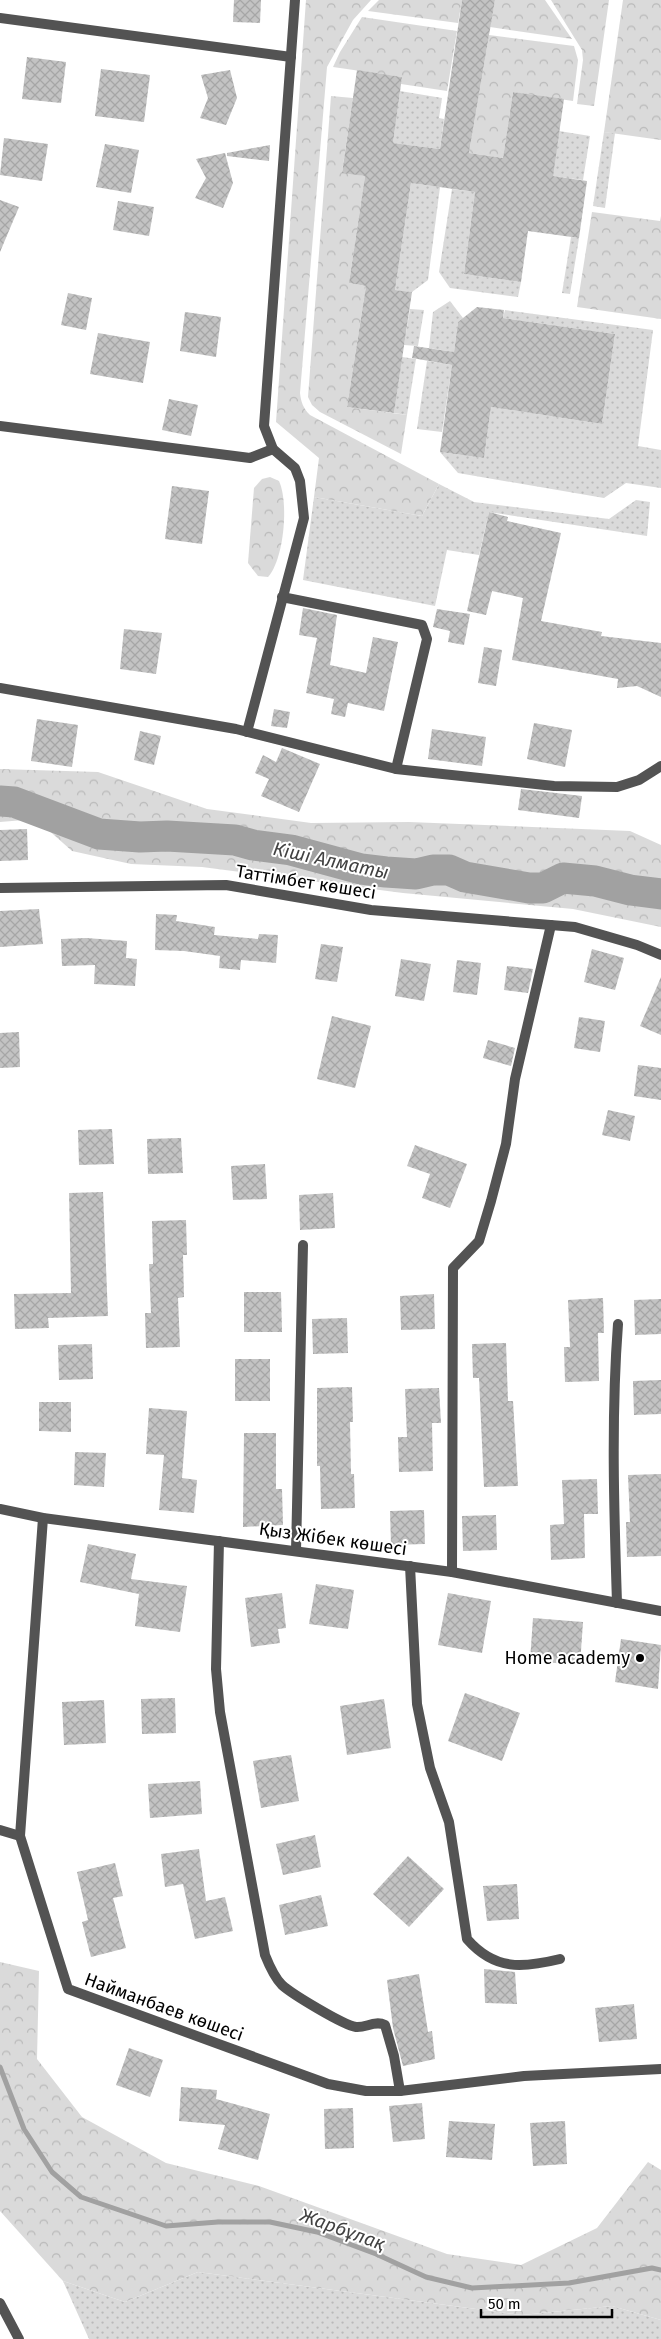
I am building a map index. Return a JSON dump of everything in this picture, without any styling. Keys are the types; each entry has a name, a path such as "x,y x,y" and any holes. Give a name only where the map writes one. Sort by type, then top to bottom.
{"street":[{"path":"247,732 304,518 300,481 296,468 273,449 264,426 295,0"},
{"path":"0,18 291,57"},
{"path":"0,426 250,458 273,449"},
{"path":"282,597 422,624 427,639 396,769"},
{"path":"0,688 247,732 396,769 554,786 617,788 639,780 661,766"},
{"name":"Таттімбет көшесі","path":"0,888 226,885 371,910 584,930 637,945 661,955"},
{"path":"452,1572 453,1268 479,1241 491,1201 506,1144 516,1079 552,926"},
{"path":"296,1550 304,1245"},
{"path":"617,1603 613,1449 614,1372 618,1324"},
{"name":"Қыз Жібек көшесі","path":"0,1509 43,1518 452,1572 661,1611"},
{"name":"Найманбаев көшесі","path":"43,1518 20,1836 68,1990 328,2084 366,2091 400,2091 524,2076 661,2069"},
{"path":"219,1541 216,1669 220,1712 265,1954 272,1970 282,1984 332,2016 356,2027 380,2023 386,2025 400,2091"},
{"path":"410,1566 417,1704 430,1768 449,1822 468,1939 481,1953 497,1962 516,1966 560,1959"},
{"path":"0,1830 20,1836"},
{"path":"0,2303 19,2339"}],"green space":[{"path":"306,0 371,0 353,20 327,67 301,399 310,415 439,484 422,516 314,497 319,458 276,422"},
{"path":"379,0 462,0 458,23 368,11"},
{"path":"495,0 545,0 572,39 490,27"},
{"path":"551,0 609,0 594,106 577,104 583,60 582,50"},
{"path":"623,0 661,0 661,140 604,132"},
{"path":"362,17 457,31 447,91 401,84 402,77 333,67"},
{"path":"489,35 574,46 578,60 573,101 513,92 503,158 469,153"},
{"path":"400,91 442,98 439,118 444,119 440,149 393,143"},
{"path":"331,96 353,98 342,172 365,176 349,283 366,286 347,407 407,415 401,454 320,412 312,405 308,397"},
{"path":"559,131 590,136 583,180 531,173"},
{"path":"604,132 615,133 605,208 593,206"},
{"path":"411,183 440,187 428,280 412,292 395,290"},
{"path":"452,189 475,192 464,274 521,282 518,297 450,288 439,272"},
{"path":"592,212 660,221 661,216 661,319 577,307"},
{"path":"571,237 579,238 570,294 562,293"},
{"path":"450,301 463,318 458,322 454,352 429,348 433,312"},
{"path":"410,309 424,310 418,346 404,345"},
{"path":"505,310 653,330 638,446 661,450 661,488 626,483 604,498 458,473 440,452 484,458 491,407 602,424 615,334 503,318"},
{"path":"402,357 416,359 407,415 394,413"},
{"path":"427,361 452,365 442,432 417,429"},
{"path":"270,477 279,481 284,503 284,516 278,558 268,577 258,576 248,563 254,488 262,479"},
{"path":"439,484 474,502 609,519 636,500 650,502 647,536 489,512 479,555 447,550 435,606 303,580 314,497 422,516"},
{"path":"0,769 98,772 207,809 311,823 409,822 630,831 661,845 661,927 573,909 403,893 202,867 131,864 72,851 36,819 0,822"},
{"path":"0,1962 39,1971 37,2059 82,2117 166,2163 259,2186 447,2254 521,2265 597,2228 648,2162 661,2170 661,2320 612,2306 522,2315 198,2272 125,2302 63,2281 0,2211"},
{"path":"198,2272 522,2315 612,2306 661,2320 661,2339 89,2339 63,2281 125,2302"}],"building":[{"path":"234,0 261,0 260,23 233,22"},
{"path":"462,0 495,0 469,153 503,158 513,92 564,99 553,176 587,181 579,238 528,231 521,282 464,274 475,192 411,183 395,290 412,292 394,413 347,407 366,286 349,283 365,176 342,173 357,70 402,77 393,143 440,149"},
{"path":"27,57 66,62 61,103 22,99"},
{"path":"101,69 150,75 144,122 95,116"},
{"path":"230,70 237,98 226,125 200,118 208,98 201,75"},
{"path":"4,138 48,144 42,181 0,175"},
{"path":"105,144 139,150 131,193 96,187"},
{"path":"270,145 269,161 227,156 227,153"},
{"path":"225,153 233,183 223,208 195,198 206,178 196,159"},
{"path":"0,200 19,207 0,252"},
{"path":"118,201 154,207 149,236 113,230"},
{"path":"68,293 92,298 86,330 61,325"},
{"path":"477,307 504,310 503,318 615,334 602,424 491,407 484,458 440,452 452,365 412,358 414,346 454,352 458,322"},
{"path":"185,312 221,317 216,357 180,351"},
{"path":"98,333 150,342 143,383 90,374"},
{"path":"169,399 198,405 191,436 162,430"},
{"path":"172,486 209,491 202,544 165,539"},
{"path":"489,512 508,517 507,521 561,533 541,621 602,632 601,636 661,643 661,697 637,686 617,688 618,679 512,660 523,598 492,591 486,615 467,611"},
{"path":"303,608 337,615 330,665 366,673 373,637 398,642 384,711 348,703 345,717 331,714 334,699 306,693 317,638 299,635"},
{"path":"437,609 470,614 464,645 448,642 450,631 433,627"},
{"path":"124,629 162,633 156,674 120,669"},
{"path":"484,647 502,650 496,686 478,683"},
{"path":"274,709 290,712 287,728 271,726"},
{"path":"37,719 78,725 72,767 31,761"},
{"path":"534,723 572,730 565,767 527,759"},
{"path":"432,729 486,737 482,766 428,759"},
{"path":"140,731 161,736 154,765 134,760"},
{"path":"282,748 320,764 299,812 261,796 269,779 255,773 263,755 276,762"},
{"path":"521,789 582,796 579,818 518,810"},
{"path":"27,829 28,860 0,861 0,830"},
{"path":"39,909 43,944 0,947 0,911"},
{"path":"156,914 177,915 176,921 215,927 214,935 258,939 259,934 278,935 276,963 241,960 240,970 219,968 220,956 184,951 155,950"},
{"path":"86,938 127,941 126,958 137,959 135,986 94,984 95,965 62,966 61,939"},
{"path":"321,944 343,947 337,982 315,979"},
{"path":"592,949 624,958 615,990 584,982"},
{"path":"401,959 431,964 424,1001 395,996"},
{"path":"457,960 481,963 477,995 453,992"},
{"path":"507,966 533,969 528,993 504,990"},
{"path":"661,977 661,1035 640,1026"},
{"path":"332,1016 371,1026 355,1088 317,1079"},
{"path":"579,1017 605,1021 600,1052 574,1048"},
{"path":"19,1032 20,1067 0,1068 0,1033"},
{"path":"488,1040 515,1048 511,1066 483,1058"},
{"path":"638,1065 661,1068 661,1100 634,1096"},
{"path":"608,1110 635,1116 630,1141 602,1135"},
{"path":"112,1129 114,1164 79,1165 78,1130"},
{"path":"181,1138 183,1173 148,1174 147,1139"},
{"path":"415,1145 467,1164 450,1208 422,1198 430,1174 407,1166"},
{"path":"265,1164 267,1199 233,1200 231,1166"},
{"path":"103,1192 108,1316 48,1318 49,1328 15,1329 14,1294 71,1293 69,1193"},
{"path":"333,1193 335,1228 300,1230 299,1195"},
{"path":"186,1220 187,1255 183,1255 184,1297 178,1298 180,1347 146,1348 145,1313 151,1313 149,1264 153,1264 152,1221"},
{"path":"244,1292 281,1292 282,1332 244,1332"},
{"path":"434,1294 435,1329 401,1330 400,1296"},
{"path":"603,1298 604,1333 598,1333 599,1381 565,1382 564,1347 570,1347 568,1300"},
{"path":"661,1299 661,1334 635,1335 634,1300"},
{"path":"347,1318 348,1353 313,1354 312,1319"},
{"path":"506,1343 508,1401 513,1401 518,1486 484,1487 479,1378 473,1378 472,1344"},
{"path":"92,1344 93,1379 59,1380 58,1345"},
{"path":"235,1359 270,1359 270,1401 235,1401"},
{"path":"661,1380 661,1414 634,1415 633,1381"},
{"path":"352,1387 353,1422 350,1422 351,1474 354,1474 355,1508 321,1509 320,1466 317,1466 317,1388"},
{"path":"439,1388 441,1423 432,1423 433,1471 399,1472 398,1437 407,1437 405,1389"},
{"path":"39,1402 71,1402 71,1432 39,1431"},
{"path":"149,1408 187,1411 182,1478 197,1480 194,1513 159,1510 164,1455 146,1454"},
{"path":"244,1433 276,1433 276,1489 282,1489 283,1525 243,1527"},
{"path":"75,1452 106,1453 104,1487 74,1485"},
{"path":"661,1474 661,1556 627,1557 626,1522 630,1522 628,1475"},
{"path":"597,1479 598,1514 584,1514 585,1558 551,1560 550,1525 564,1524 562,1480"},
{"path":"424,1510 425,1544 391,1545 390,1511"},
{"path":"496,1515 497,1550 463,1551 462,1516"},
{"path":"88,1544 136,1554 131,1579 187,1586 180,1632 135,1626 139,1594 80,1582"},
{"path":"316,1584 354,1590 348,1629 309,1624"},
{"path":"282,1593 286,1628 278,1629 280,1643 251,1647 245,1598"},
{"path":"448,1593 491,1601 482,1653 438,1645"},
{"path":"533,1618 583,1622 580,1665 530,1661"},
{"name":"Home academy","path":"621,1639 661,1645 658,1689 615,1682"},
{"path":"465,1693 520,1713 502,1761 448,1741"},
{"path":"175,1698 176,1733 142,1734 141,1699"},
{"path":"384,1699 391,1748 347,1755 340,1706"},
{"path":"104,1700 106,1743 64,1745 62,1702"},
{"path":"291,1755 299,1801 261,1808 253,1761"},
{"path":"200,1781 202,1814 150,1818 148,1784"},
{"path":"315,1835 321,1867 283,1875 276,1844"},
{"path":"199,1849 206,1901 225,1897 233,1931 195,1939 183,1884 165,1887 161,1854"},
{"path":"408,1856 444,1889 409,1927 373,1894"},
{"path":"115,1863 123,1896 113,1898 126,1948 91,1957 82,1922 88,1920 77,1872"},
{"path":"517,1884 519,1919 487,1921 483,1886"},
{"path":"321,1895 328,1926 285,1935 279,1905"},
{"path":"484,1969 515,1972 517,2004 485,2003"},
{"path":"419,1974 428,2032 432,2031 435,2059 403,2066 393,2028 387,1980"},
{"path":"634,2004 637,2039 599,2042 595,2008"},
{"path":"129,2048 163,2060 150,2097 116,2085"},
{"path":"181,2087 217,2090 216,2099 270,2114 258,2160 218,2149 225,2125 179,2121"},
{"path":"422,2103 425,2139 393,2142 389,2106"},
{"path":"353,2108 354,2148 325,2149 324,2109"},
{"path":"449,2121 495,2124 492,2160 446,2157"},
{"path":"565,2121 567,2164 533,2166 530,2123"}],"waterway":[{"name":"Кіші Алматы","path":"0,801 14,802 99,834 235,840 253,845 291,850 361,869 416,874 433,870 449,870 465,877 529,888 543,888 563,878 595,881 630,890 661,894"},
{"name":"Жарбұлақ","path":"0,2067 24,2129 52,2172 81,2197 166,2226 218,2222 270,2222 317,2232 376,2254 426,2277 472,2288 569,2283 652,2268 661,2270"}],"place":[{"name":"Home academy","path":"640,1658"}]}
